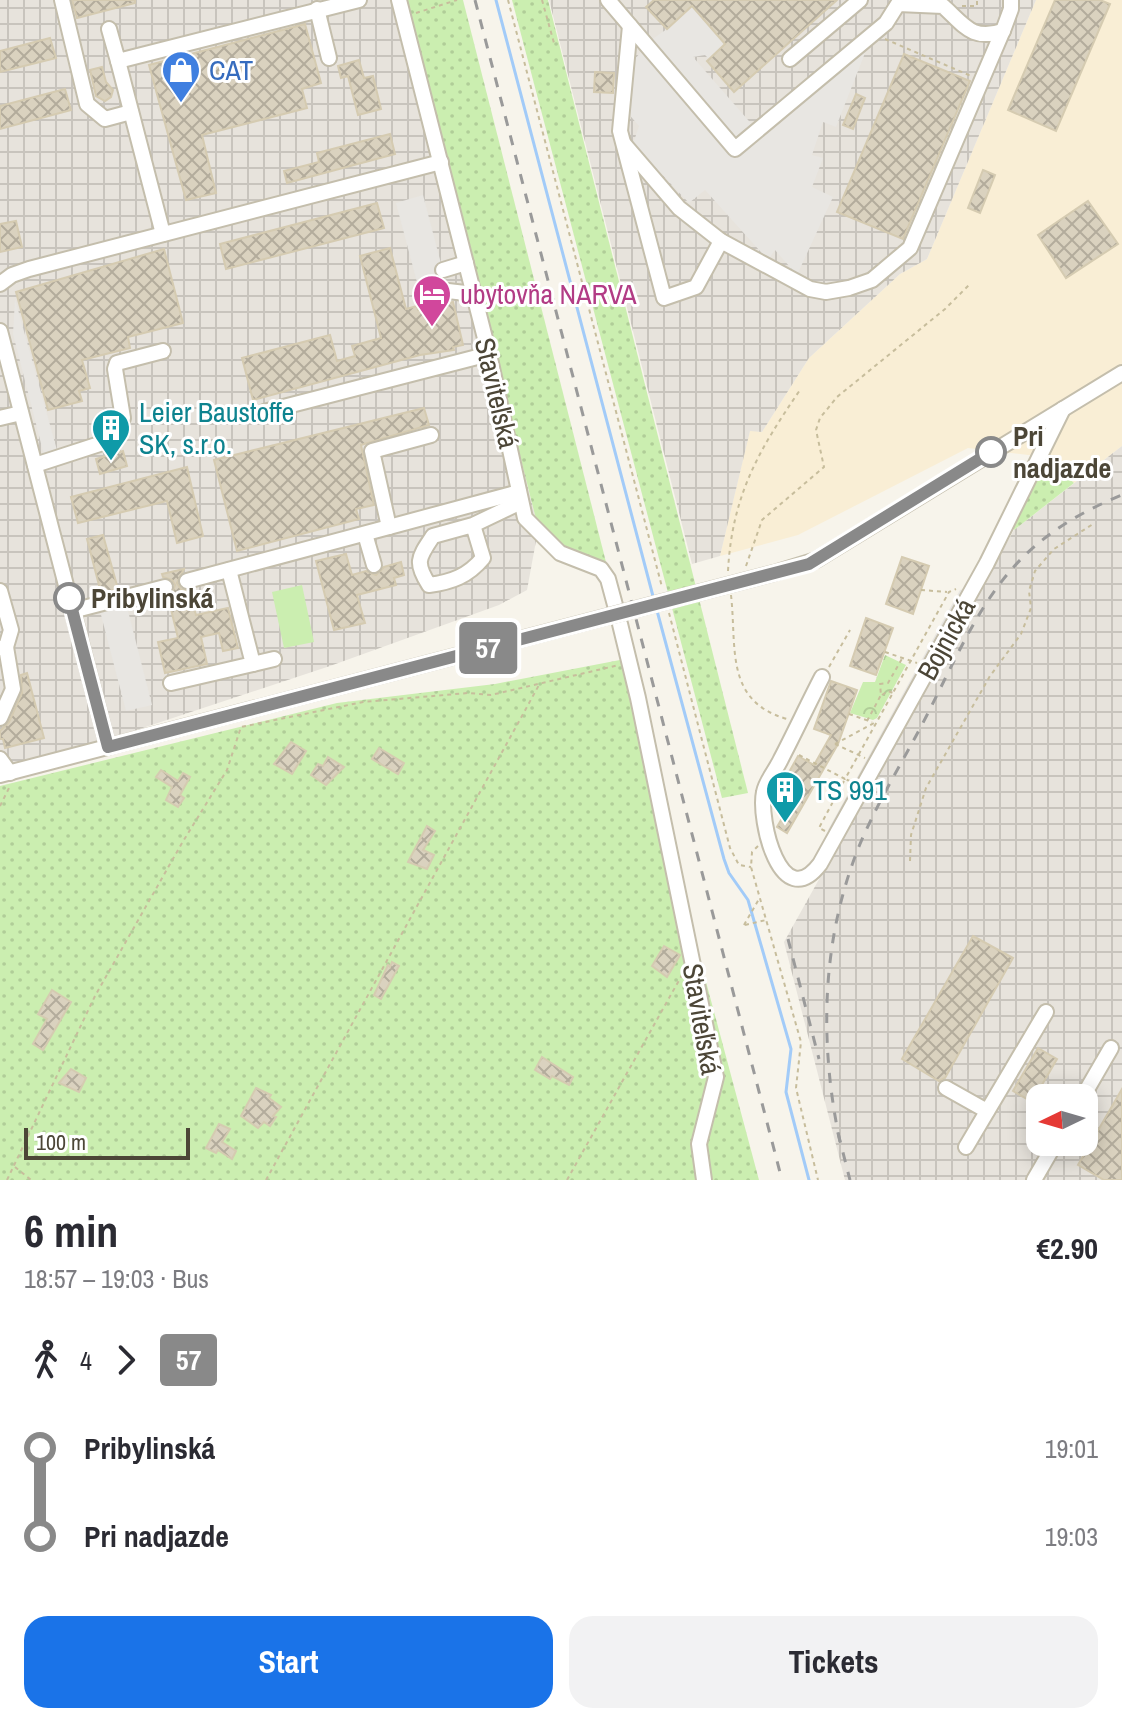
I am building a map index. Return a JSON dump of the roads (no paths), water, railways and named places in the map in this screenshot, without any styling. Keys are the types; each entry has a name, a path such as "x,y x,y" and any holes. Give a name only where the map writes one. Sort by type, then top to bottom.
{"street":[{"path":"62,0 87,104 105,119 131,112"},
{"path":"118,61 359,0"},
{"name":"Staviteľská","path":"399,0 489,354 525,518 560,553 601,569 610,584 615,605"},
{"path":"608,0 735,149 886,23 894,2 943,6 971,32 986,36 1003,31"},
{"path":"790,59 860,0"},
{"path":"624,144 679,208 721,241 810,289 826,292 872,280 910,248 1003,31 1011,0"},
{"path":"317,9 329,58"},
{"path":"630,26 620,131 664,298 696,287 721,241"},
{"path":"109,29 163,234"},
{"path":"0,284 12,275 29,269 441,162"},
{"path":"443,270 468,270"},
{"path":"468,270 450,291 474,294"},
{"path":"0,331 108,747"},
{"path":"35,465 115,439 123,418 115,369 117,363 163,351"},
{"path":"264,412 489,354"},
{"path":"0,759 5,774 816,560 1122,373"},
{"name":"Bojnická","path":"822,677 764,790 764,812 770,839 779,869 788,877 805,878 820,864 1009,521 1063,409"},
{"path":"0,418 21,413"},
{"path":"389,527 372,451 431,435"},
{"path":"473,525 483,558 474,569 451,582 429,585 420,571 419,557 433,536 473,525 520,497"},
{"path":"187,581 389,527 520,497"},
{"path":"365,534 374,565"},
{"path":"229,570 253,664"},
{"path":"72,611 165,587"},
{"path":"0,591 11,630 3,648 13,689 0,718"},
{"name":"Staviteľská","path":"620,624 716,1077 699,1144 704,1180"},
{"path":"171,683 274,659"},
{"path":"966,1147 1046,1012"},
{"path":"1090,1084 1111,1048"},
{"path":"946,1088 987,1111"},
{"path":"1034,1180 1048,1156"}],"waterway":[{"path":"496,0 654,600"},
{"path":"656,607 724,859 729,873 748,900 791,1049 786,1092 809,1180"}],"railway":[{"path":"475,0 782,1180"},
{"path":"840,1142 829,1067 828,992 837,917 860,844 964,642 1000,583 1023,557 1049,535 1082,514 1122,495"},
{"path":"788,939 819,1059"},
{"path":"838,1133 850,1180"}],"place":[{"name":"CAT","path":"181,104"},
{"name":"ubytovňa NARVA","path":"432,328"},
{"name":"Pri nadjazde","path":"991,452"},
{"name":"Leier Baustoffe SK, s.r.o.","path":"111,462"},
{"name":"Pribylinská","path":"69,598"},
{"name":"TS 991","path":"785,824"}]}
